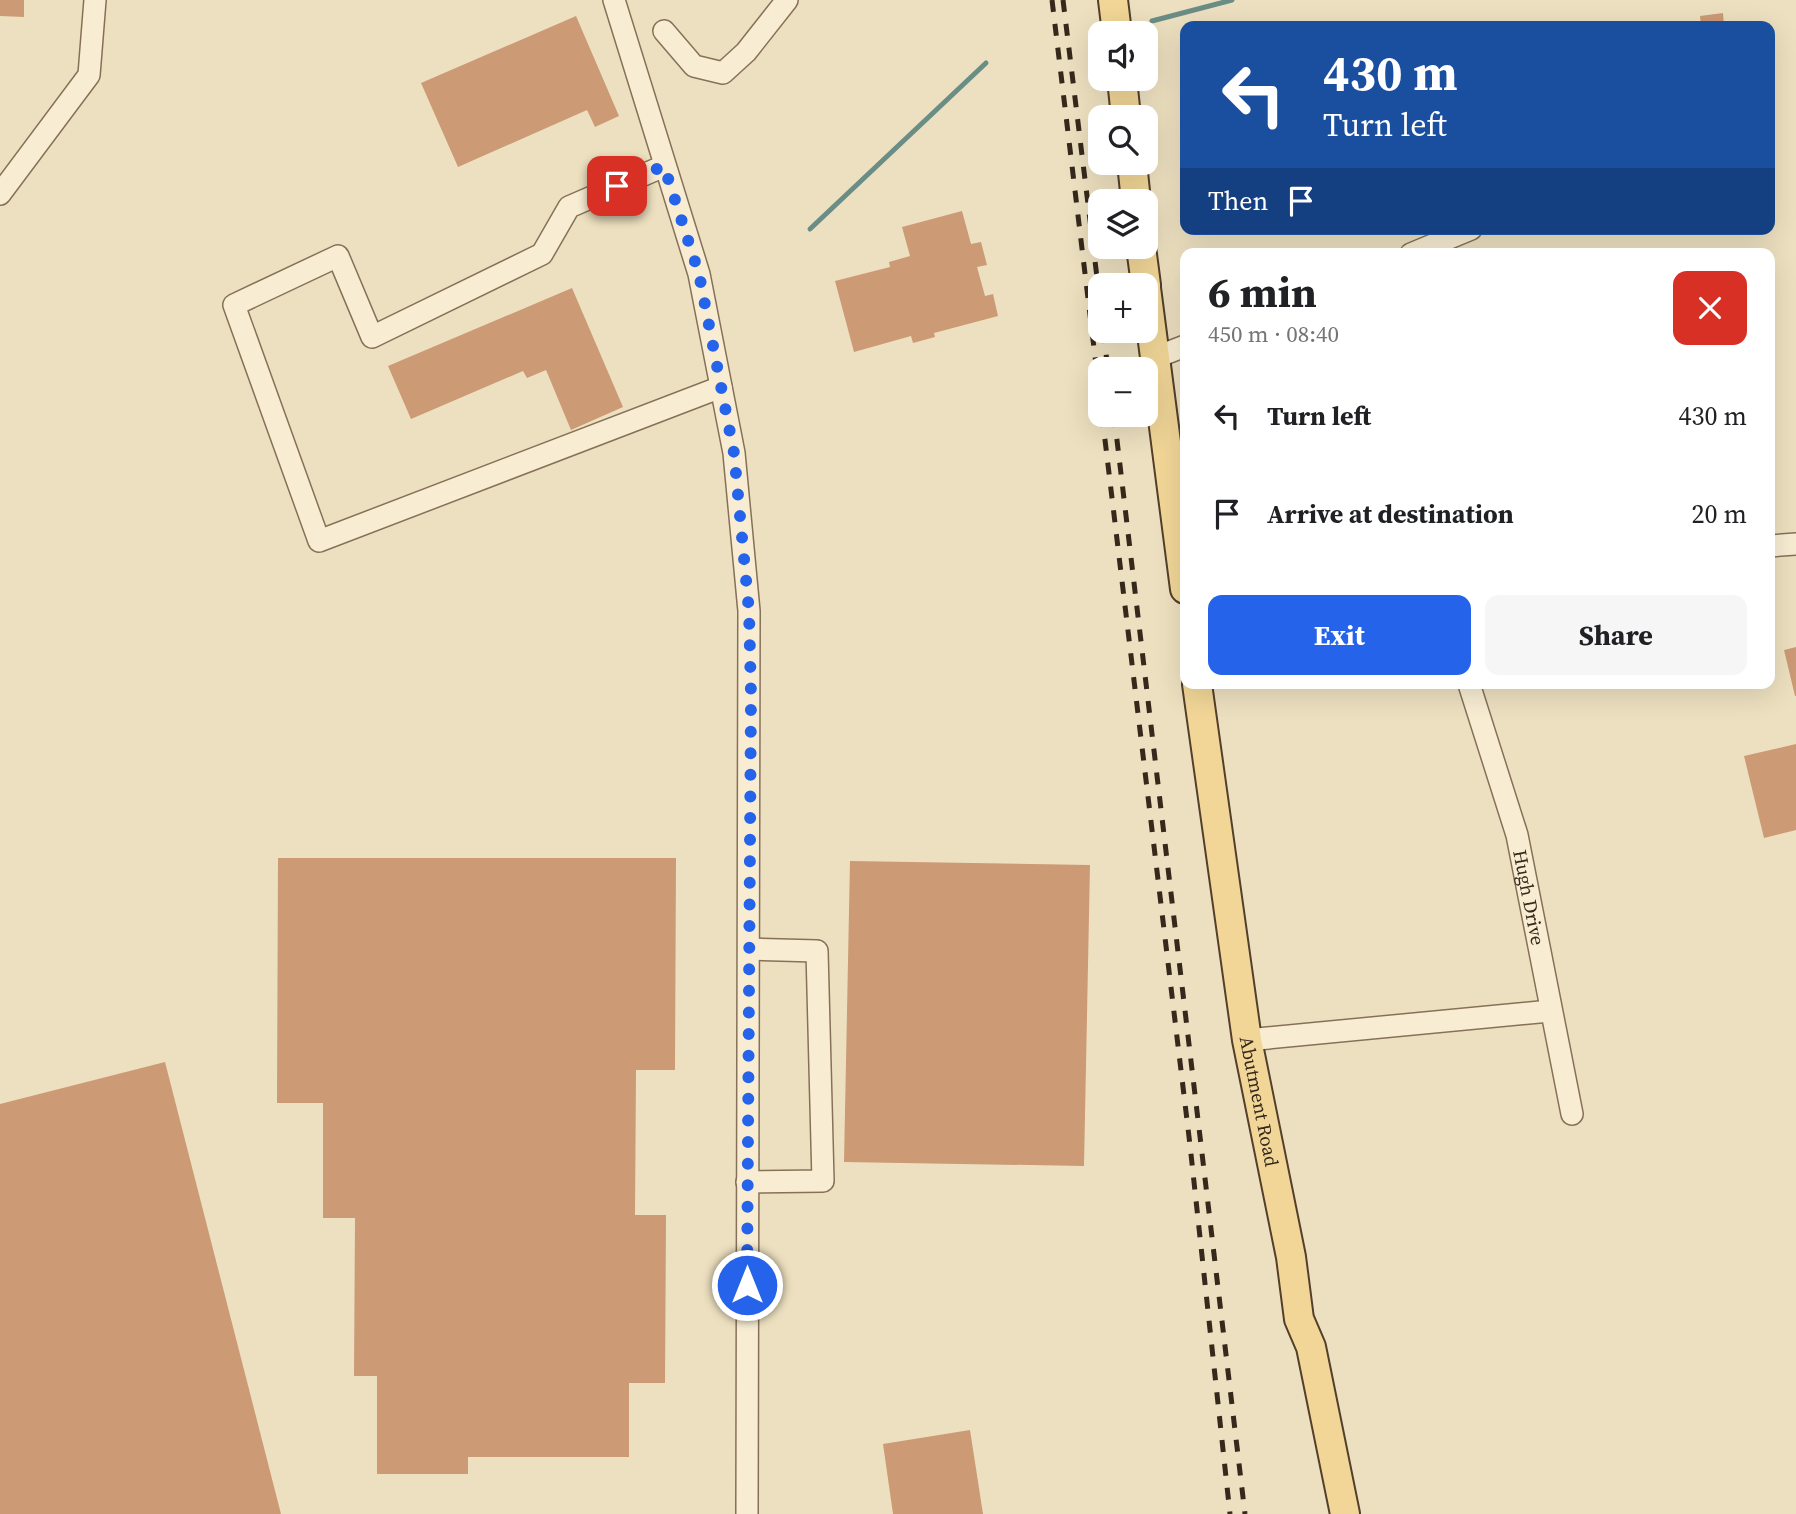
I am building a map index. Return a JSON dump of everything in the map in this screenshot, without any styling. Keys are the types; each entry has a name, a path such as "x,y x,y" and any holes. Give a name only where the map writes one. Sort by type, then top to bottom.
{"main road":[{"path":"1113,0 1115,21"},
{"path":"1158,388 1180,552"},
{"name":"Abutment Road","path":"1199,689 1247,1040 1291,1257 1299,1319 1311,1347 1345,1514"}],"street":[{"path":"0,194 89,75 95,0"},
{"path":"614,0 699,274 734,453 749,611 747,1514"},
{"path":"664,31 694,66 723,74 746,52 787,0"},
{"path":"664,166 569,207 542,254 372,337 338,256 234,305 319,541 721,387"},
{"path":"1425,248 1457,235"},
{"path":"1157,357 1180,348"},
{"path":"1775,546 1796,544"},
{"name":"Hugh Drive","path":"1471,689 1517,835 1572,1114"},
{"path":"747,1182 823,1181 817,951 749,949"},
{"path":"1247,1040 1550,1012"}],"building":[{"path":"0,0 24,0 24,17 0,16"},
{"path":"1723,13 1724,21 1700,21 1700,16"},
{"path":"576,16 619,116 595,127 587,110 458,167 421,83"},
{"path":"962,211 971,244 981,242 987,265 977,267 985,296 993,294 998,316 934,333 935,337 913,343 911,336 854,352 835,281 890,267 889,262 910,256 902,227"},
{"path":"572,288 623,407 571,430 546,370 527,378 523,371 411,419 388,366"},
{"path":"1796,647 1796,696 1795,696 1784,650"},
{"path":"1796,744 1796,830 1764,838 1744,756"},
{"path":"278,858 676,858 675,1070 636,1070 635,1215 666,1215 665,1383 629,1383 629,1457 468,1457 468,1474 377,1474 377,1376 354,1376 355,1218 323,1218 323,1103 277,1103"},
{"path":"850,861 1090,865 1084,1166 844,1162"},
{"path":"165,1062 281,1514 0,1514 0,1104"},
{"path":"970,1430 983,1514 893,1514 883,1444"}],"waterway":[{"path":"1152,21 1232,0"},
{"path":"810,229 986,63"}],"railway":[{"path":"1052,0 1095,357"},
{"path":"1063,0 1096,273"},
{"path":"1105,343 1106,357"},
{"path":"1103,427 1190,1145 1230,1514"},
{"path":"1115,427 1245,1514"}],"route":[{"path":"617,186 664,166 699,274 734,453 749,611 751,695 747,1285"}]}
